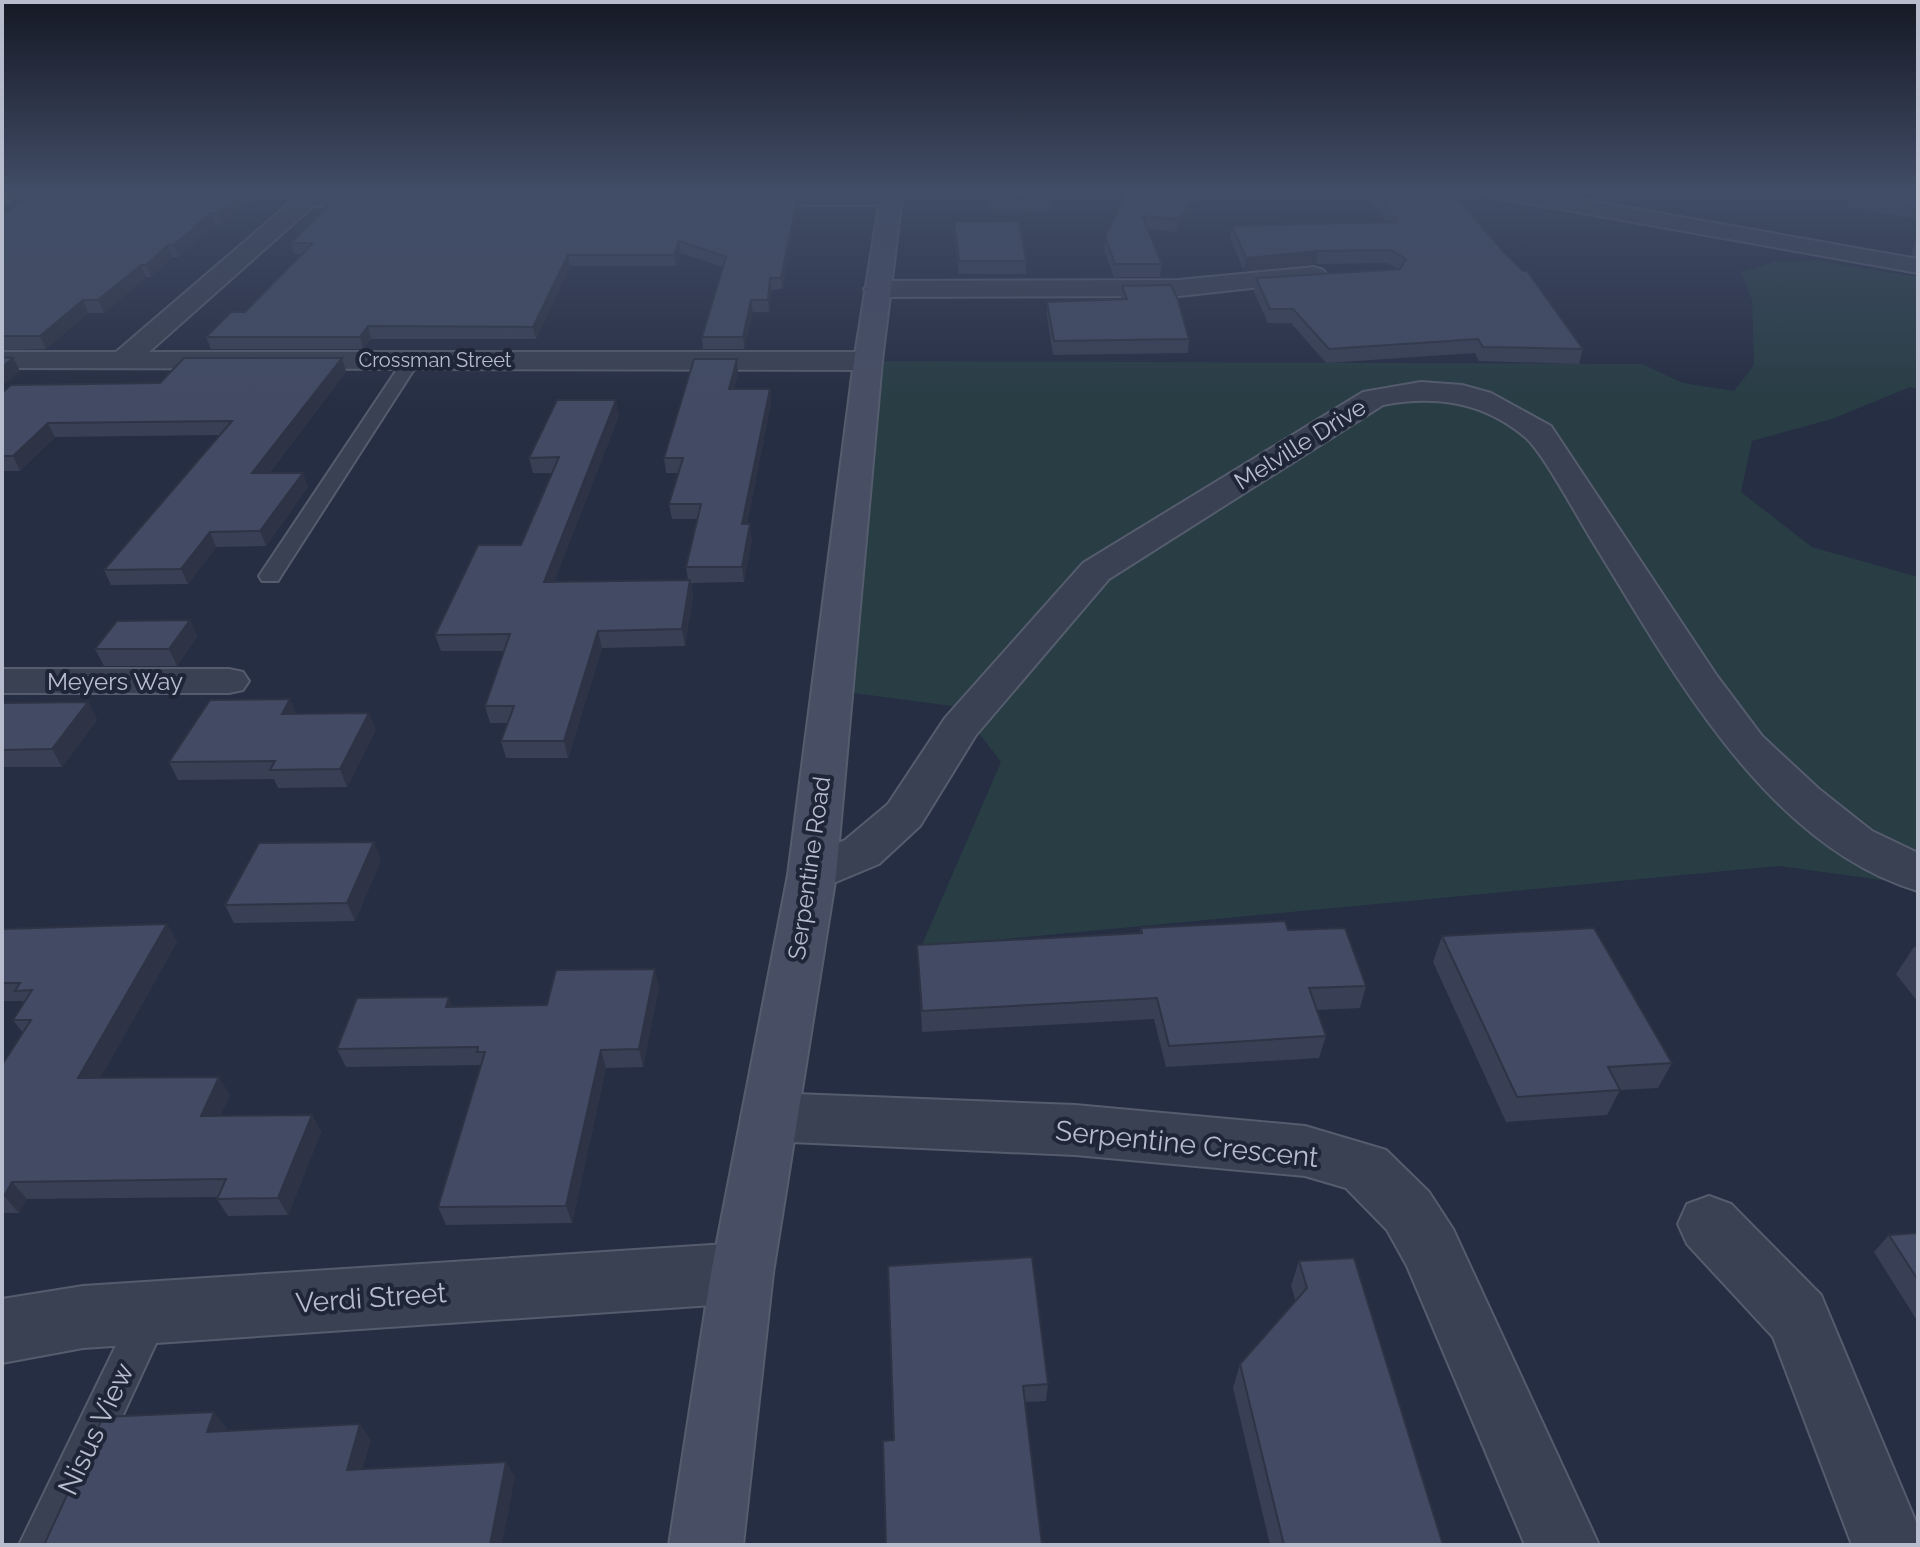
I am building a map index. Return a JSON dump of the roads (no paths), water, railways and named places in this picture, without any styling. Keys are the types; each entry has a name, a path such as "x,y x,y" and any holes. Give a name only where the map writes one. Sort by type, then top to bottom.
{"street":[{"path":"123,360 237,261"},
{"name":"Serpentine Road","path":"706,1545 742,1273 812,875 881,261"},
{"path":"1891,261 1918,266"},
{"path":"877,289 1179,288 1345,274"},
{"name":"Crossman Street","path":"2,360 868,361"},
{"name":"Melville Drive","path":"812,875 862,852 904,815 960,727 1096,571 1374,398 1410,390 1455,391 1485,399 1508,410 1540,433 1701,683 1747,746 1803,800 1856,842 1918,874"},
{"name":"Meyers Way","path":"2,681 229,681"},
{"name":"Serpentine Crescent","path":"770,1117 1075,1130 1305,1151 1365,1168 1408,1211 1431,1249 1562,1545"},
{"path":"1709,1224 1798,1317 1889,1545"},
{"name":"Verdi Street","path":"2,1331 83,1317 742,1273"}],"lane":[{"path":"270,576 412,360"},
{"name":"Nisus View","path":"41,1545 151,1312"}]}
